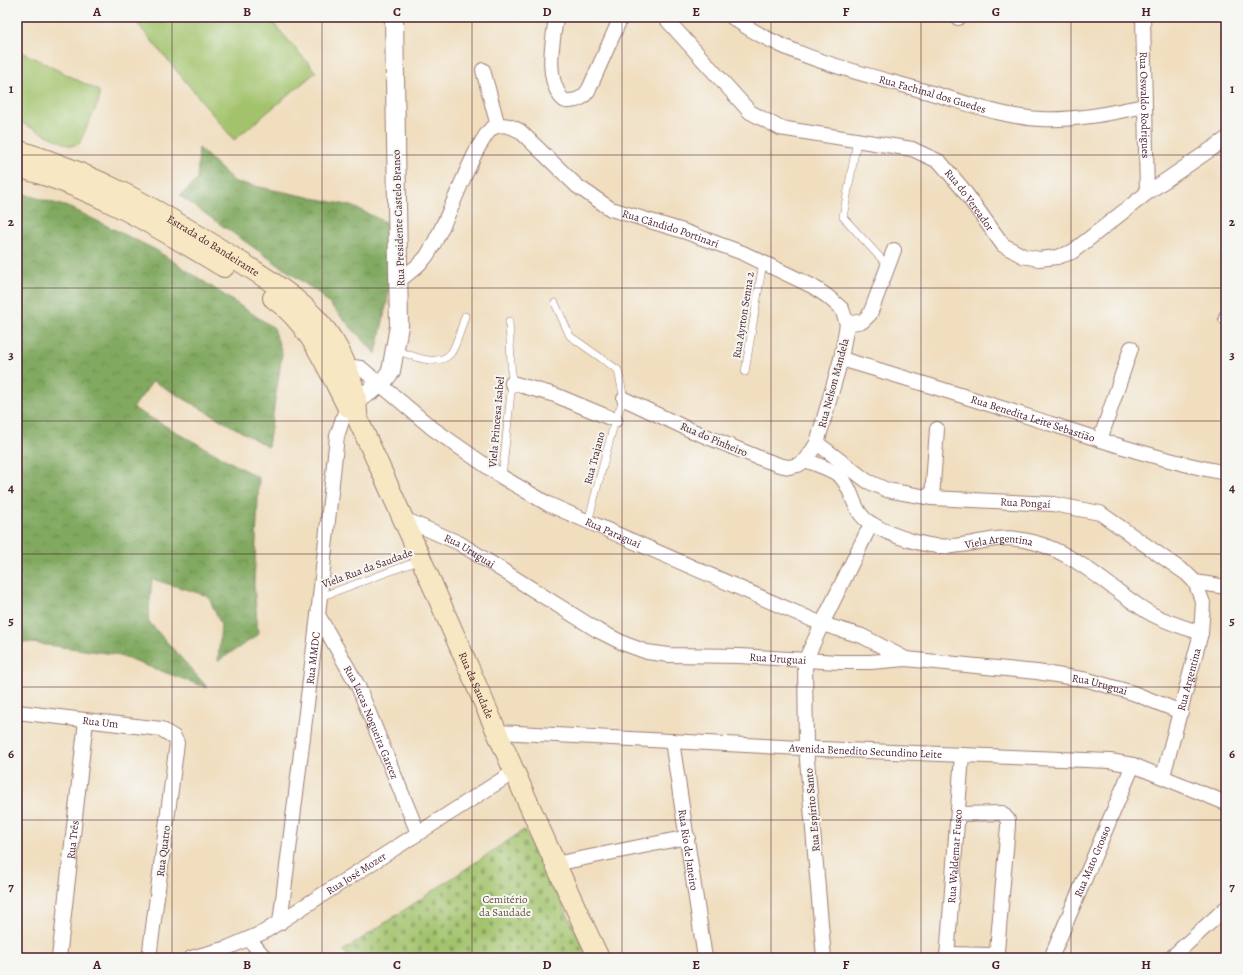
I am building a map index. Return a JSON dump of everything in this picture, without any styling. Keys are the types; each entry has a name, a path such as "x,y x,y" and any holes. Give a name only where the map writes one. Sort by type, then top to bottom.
{"main road":[{"name":"Estrada do Bandeirante","path":"17,150 87,175 118,189 169,217 266,278 305,306 324,327 335,343 345,366 353,406"},
{"name":"Estrada do Bandeirante","path":"17,167 39,173 95,195 159,229 239,276 277,301 295,316 307,331 353,406"},
{"name":"Rua da Saudade","path":"353,406 514,772 599,958"}],"street":[{"name":"Rua Presidente Castelo Branco","path":"353,406 381,384 391,371 396,350 399,326 394,17"},
{"path":"556,17 553,40 552,74 556,90 562,99 567,102 578,100 584,96 589,89 621,17"},
{"name":"Rua Fachinal dos Guedes","path":"732,17 780,45 833,64 1003,113 1039,119 1070,118 1144,106"},
{"name":"Rua Oswaldo Rodrigues","path":"1143,17 1147,193"},
{"name":"Rua do Vereador","path":"668,21 750,112 780,128 912,150 940,162 962,188 1003,245 1023,256 1039,259 1057,257 1072,252 1147,193 1226,139"},
{"path":"399,281 427,256 442,229 469,164 487,133 498,126 483,70"},
{"name":"Rua Cândido Portinari","path":"498,126 509,126 520,131 577,186 611,209 716,242 763,262 812,286 827,296 842,310 847,324"},
{"name":"Rua Nelson Mandela","path":"806,460 817,444 841,358 847,324 863,321 870,314 894,250"},
{"path":"1100,440 1131,348"},
{"name":"Rua Benedita Leite Sebastião","path":"841,358 916,380 1159,458 1226,473"},
{"name":"Rua Paraguai","path":"345,366 361,368 432,428 502,477 548,504 822,624 862,636 906,659"},
{"path":"512,383 555,395 615,420"},
{"name":"Rua do Pinheiro","path":"624,399 688,429 779,465 788,467 806,460"},
{"name":"Rua MMDC","path":"280,923 318,615 337,436 353,406"},
{"path":"932,498 937,429"},
{"name":"Rua Pongaí","path":"817,444 867,481 887,490 932,498 1053,504 1100,513 1181,569 1195,582"},
{"name":"Viela Argentina","path":"806,460 840,477 848,488 859,514 871,524 911,540 929,544 952,546 1011,537 1034,542 1064,553 1091,570 1149,612 1179,626 1202,633"},
{"name":"Rua Uruguai","path":"404,519 459,543 597,630 625,644 647,652 668,655 740,656 805,661 870,662 906,659 1037,672 1088,680 1133,693 1181,712"},
{"path":"805,661 871,524"},
{"path":"1195,582 1226,587"},
{"name":"Rua Argentina","path":"1163,776 1202,633 1203,603 1195,582"},
{"name":"Rua Lucas Nogueira Garcez","path":"318,615 358,686 418,833"},
{"name":"Rua Espírito Santo","path":"805,661 806,748 824,958"},
{"name":"Rua Um","path":"17,712 161,729 174,737 177,743"},
{"name":"Rua Três","path":"59,958 86,721"},
{"name":"Avenida Benedito Secundino Leite","path":"497,732 806,748 1110,761 1133,765 1226,803"},
{"name":"Rua Rio de Janeiro","path":"672,741 688,838 705,958"},
{"name":"Rua Quatro","path":"149,958 177,743"},
{"name":"Rua Waldemar Fusco","path":"947,956 962,755"},
{"name":"Rua Mato Grosso","path":"1051,958 1133,765"},
{"name":"Rua José Mozer","path":"191,958 249,939 280,923 514,772"},
{"path":"947,956 992,955 997,951 1008,826 1008,820 1002,813 958,814"},
{"path":"555,864 688,838"},
{"path":"1171,958 1225,912"},
{"path":"249,939 265,958"}],"lane":[{"path":"857,141 843,217 888,266"},
{"name":"Rua Ayrton Senna 2","path":"745,372 763,262"},
{"path":"555,303 570,336 618,370 624,399"},
{"path":"396,350 421,359 440,360 450,354 465,316"},
{"name":"Viela Princesa Isabel","path":"502,477 512,383 509,321"},
{"name":"Rua Trajano","path":"588,522 615,420 624,399"},
{"name":"Viela Rua da Saudade","path":"320,597 421,560"}],"green space":[{"path":"132,17 268,17 316,72 234,140"},
{"path":"24,53 99,91 99,101 79,144 70,146 17,121 17,54"},
{"path":"199,148 235,182 352,206 385,222 389,292 376,354 320,294 180,196 197,180"},
{"path":"17,192 71,208 156,250 274,328 282,354 268,447 153,381 133,408 259,478 254,584 258,635 218,661 221,625 208,596 152,579 148,621 208,688 114,654 17,641"},
{"name":"Cemitério da Saudade","path":"524,830 590,958 350,958 343,951"}]}
